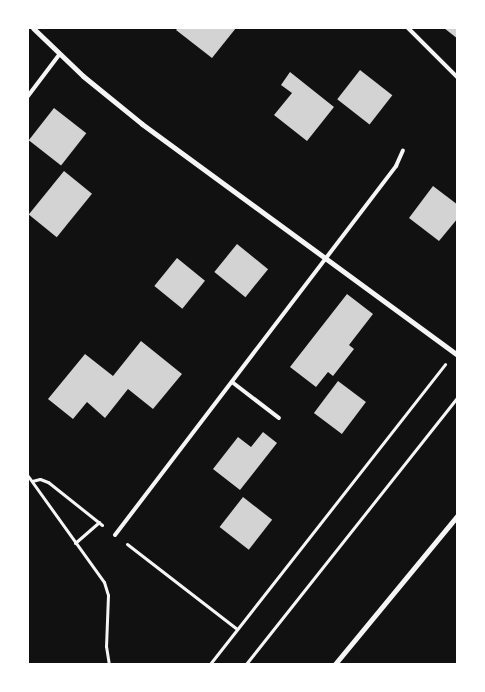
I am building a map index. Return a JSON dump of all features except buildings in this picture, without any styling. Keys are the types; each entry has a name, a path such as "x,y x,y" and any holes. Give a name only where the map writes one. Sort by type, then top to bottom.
{"street":[{"path":"33,28 59,55 142,124 456,353"},
{"path":"334,664 458,515"}],"lane":[{"path":"408,28 458,78"},
{"path":"28,96 59,55"},
{"path":"115,535 396,166 403,150"},
{"path":"232,382 279,418"}],"path":[{"path":"210,664 456,353"},
{"path":"246,664 458,397"},
{"path":"28,476 104,582 107,590 106,646 109,664"},
{"path":"32,482 40,479 48,482 237,629"},
{"path":"75,543 99,522"}]}
